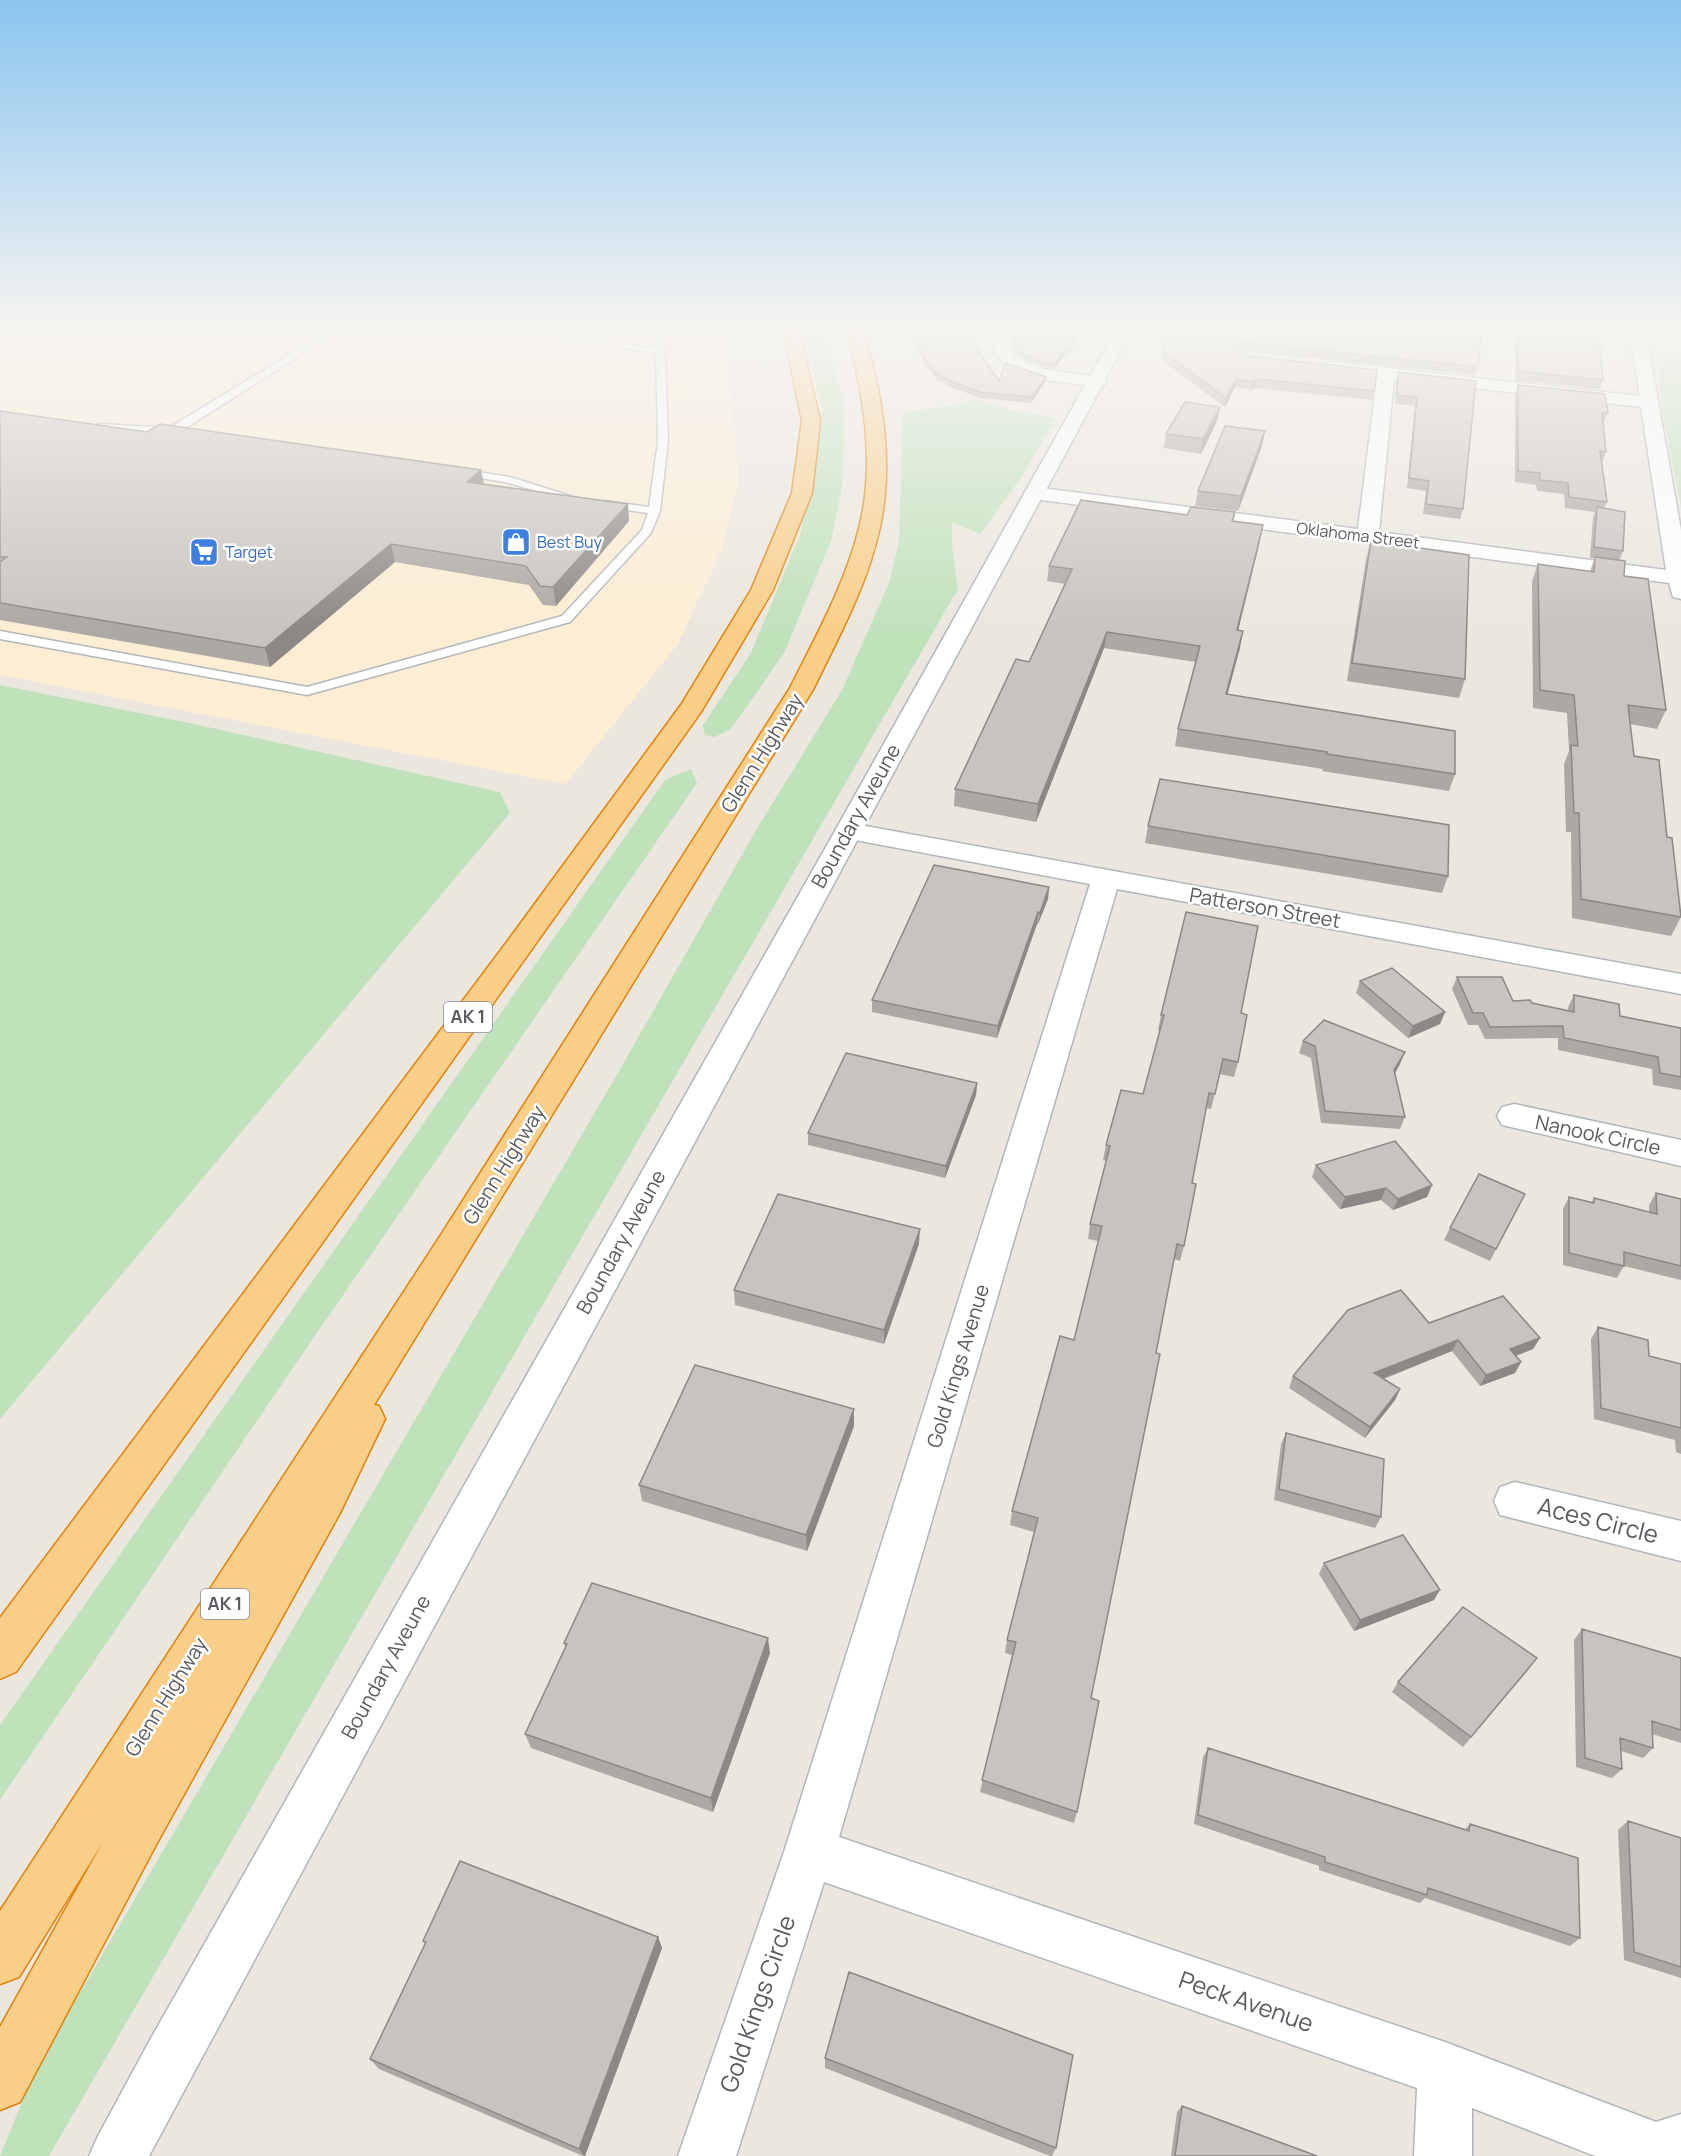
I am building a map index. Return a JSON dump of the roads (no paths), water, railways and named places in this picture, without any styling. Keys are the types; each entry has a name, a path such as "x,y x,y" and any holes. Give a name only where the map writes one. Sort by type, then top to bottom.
{"highway":[{"name":"AK 1","path":"0,1656 516,952 692,707 762,590 802,493 810,429"},
{"name":"Glenn Highway","path":"0,1958 450,1251 802,688 844,602 870,527 876,472 872,429"},
{"path":"0,2082 139,1825 325,1498 450,1251"}],"street":[{"name":"Boundary Aveune","path":"118,2156 174,2049 1071,429"},
{"path":"1368,536 1380,429"},
{"path":"1654,429 1680,582"},
{"name":"Oklahoma Street","path":"1034,493 1368,536 1680,582"},
{"name":"Patterson Street","path":"849,831 1681,984"},
{"name":"Gold Kings Avenue","path":"809,1852 1107,879"},
{"name":"Nanook Circle","path":"1514,1116 1681,1153"},
{"name":"Aces Circle","path":"1515,1501 1681,1541"},
{"name":"Peck Avenue","path":"809,1852 1445,2070 1656,2151 1681,2142"},
{"name":"Gold Kings Circle","path":"707,2156 809,1852"},
{"path":"1443,2156 1445,2070"}],"lane":[{"path":"132,429 190,432"},
{"path":"171,431 175,429"},
{"path":"0,635 307,691 566,619 647,531 654,511 663,429"},
{"path":"447,470 506,479 572,499 654,511"}],"place":[{"name":"Best Buy","path":"516,542"},
{"name":"Target","path":"204,552"}]}
